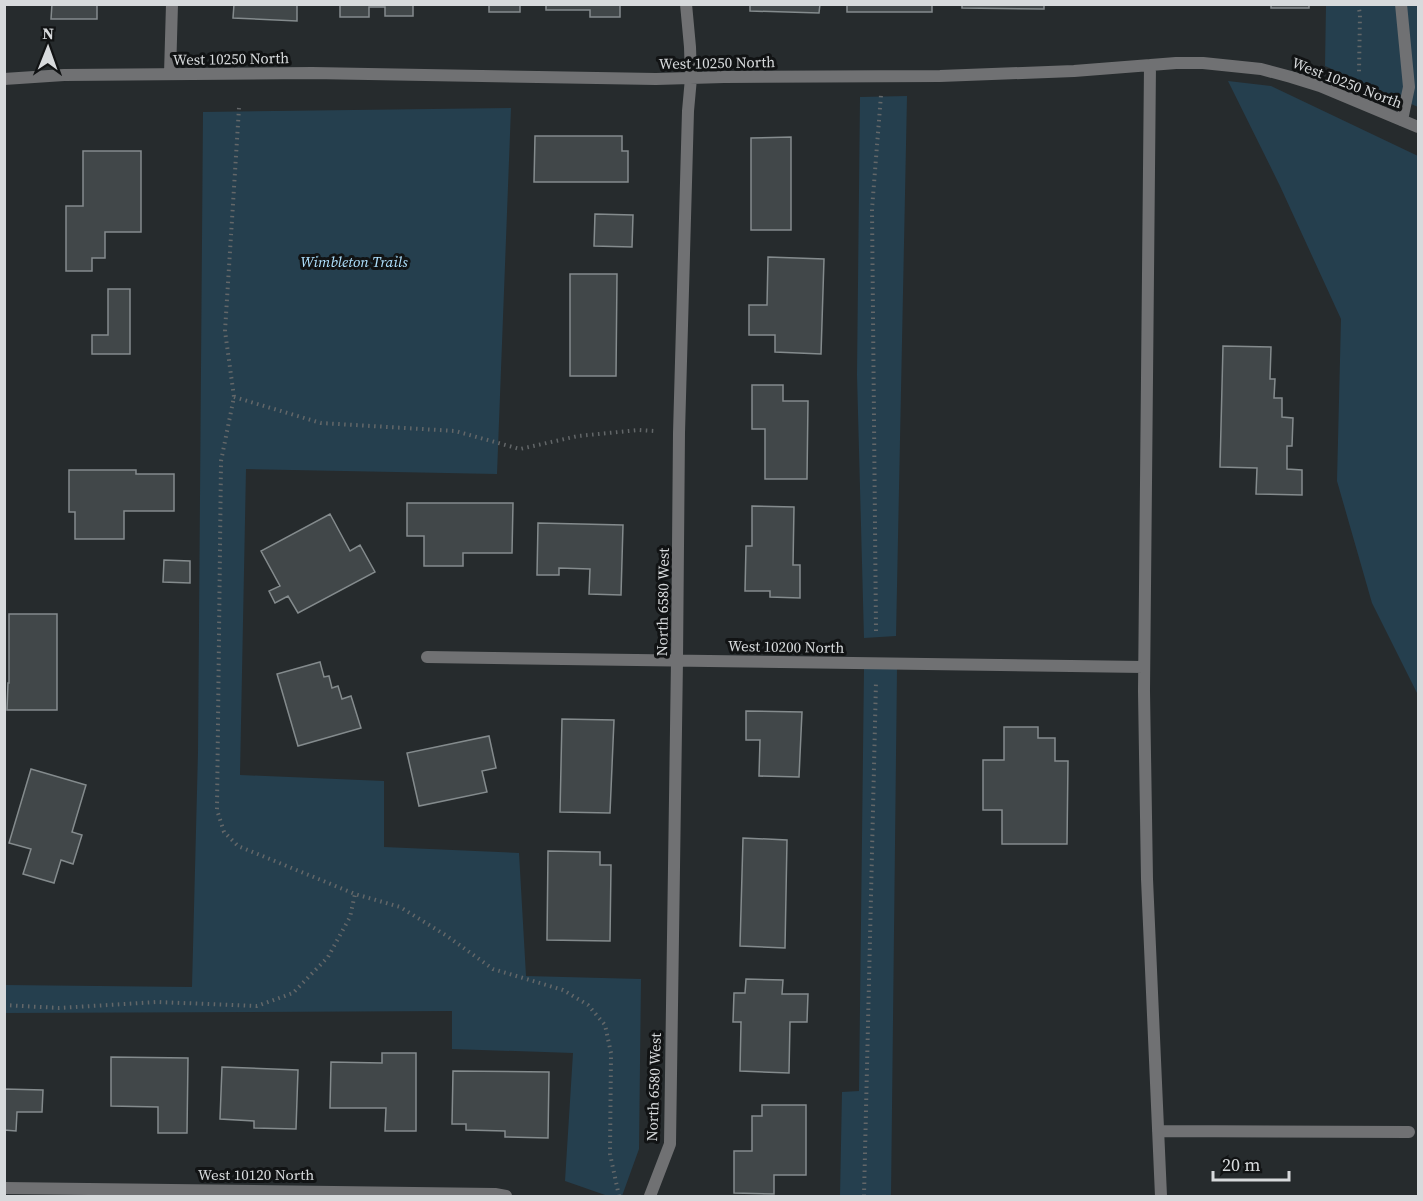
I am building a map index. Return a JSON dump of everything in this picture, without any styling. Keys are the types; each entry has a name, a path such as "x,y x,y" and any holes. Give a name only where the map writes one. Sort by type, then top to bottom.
{"street":[{"path":"170,74 172,4"},
{"name":"North 6580 West","path":"650,1197 670,1144 679,433 688,111 691,78 686,4"},
{"path":"1401,4 1409,87 1402,120"},
{"name":"West 10250 North","path":"4,79 64,75 312,73 656,79 883,77 1074,71 1203,63 1261,69 1291,76 1419,127"},
{"path":"1150,65 1144,666 1147,879 1161,1197"},
{"name":"West 10200 North","path":"427,657 1144,666"},
{"path":"1158,1131 1409,1132"},
{"name":"West 10120 North","path":"4,1188 343,1191 495,1194 506,1197"}],"path":[{"path":"1358,4 1360,14 1359,72"},
{"path":"876,631 872,209 883,77"},
{"path":"239,108 225,331 234,397 221,461 217,810 224,831 238,846 355,894 399,907 447,936 493,969 563,990 588,1005 605,1025 611,1053 610,1154 619,1197"},
{"path":"234,397 321,423 455,431 520,449 578,436 639,430 654,431"},
{"path":"864,1197 876,676"},
{"path":"4,1005 59,1008 157,1002 257,1006 292,993 328,957 350,917 355,894"}],"green space":[{"path":"1326,5 1418,5 1418,107 1325,66"},
{"path":"1228,81 1271,86 1418,156 1418,695 1372,603 1337,481 1341,319 1280,186"},
{"path":"907,96 896,636 864,638 857,375 860,97"},
{"name":"Wimbleton Trails","path":"511,108 497,474 246,469 240,775 384,781 384,847 519,853 526,976 641,979 639,1149 622,1196 608,1196 565,1181 573,1053 452,1049 452,1011 5,1013 5,985 192,987 198,752 203,112"},
{"path":"864,669 897,669 891,1196 840,1196 842,1092 859,1091"}],"building":[{"path":"52,4 97,4 97,19 51,19"},
{"path":"234,4 297,4 297,21 233,18"},
{"path":"340,4 413,4 413,16 385,16 385,7 369,7 369,17 340,17"},
{"path":"489,4 520,4 520,12 489,12"},
{"path":"546,4 620,4 620,17 590,17 590,10 546,10"},
{"path":"750,4 820,4 819,13 750,11"},
{"path":"847,4 932,4 932,12 847,12"},
{"path":"962,4 1044,4 1044,9 962,8"},
{"path":"1271,4 1309,4 1309,8 1271,8"},
{"path":"535,136 622,136 622,151 628,151 628,182 534,182"},
{"path":"791,137 791,230 751,230 751,138"},
{"path":"83,151 141,151 141,232 105,232 105,258 92,258 92,271 66,271 66,206 83,206"},
{"path":"595,214 633,215 632,247 594,246"},
{"path":"768,257 824,259 821,354 775,352 775,335 749,335 749,305 767,305"},
{"path":"570,274 617,274 616,376 570,376"},
{"path":"108,289 130,289 130,354 92,354 92,335 108,335"},
{"path":"1223,346 1271,347 1270,379 1275,379 1274,398 1282,398 1282,417 1293,418 1292,446 1287,446 1287,469 1302,470 1302,495 1256,494 1257,468 1220,467"},
{"path":"752,385 783,385 783,401 808,401 807,479 765,479 765,429 752,429"},
{"path":"69,470 136,470 136,474 174,474 174,511 124,511 124,539 75,539 75,512 69,512"},
{"path":"407,503 513,503 512,553 463,553 463,566 424,566 424,536 407,536"},
{"path":"752,506 794,507 793,565 800,565 800,598 770,597 770,591 745,591 746,546 752,546"},
{"path":"330,514 350,551 360,545 375,572 298,613 288,596 275,603 269,591 280,586 261,551"},
{"path":"538,523 623,525 621,595 589,594 590,569 559,568 559,575 537,575"},
{"path":"164,560 190,561 190,583 163,582"},
{"path":"9,614 57,614 57,710 7,710"},
{"path":"320,662 324,677 329,676 332,688 338,686 342,699 351,696 361,728 298,746 277,674"},
{"path":"746,711 802,712 799,777 759,776 760,740 746,740"},
{"path":"562,719 614,720 610,813 560,812"},
{"path":"1004,727 1038,727 1038,738 1055,738 1055,761 1068,761 1067,844 1002,844 1002,810 983,810 983,760 1004,760"},
{"path":"489,736 496,768 482,771 487,792 419,806 407,753"},
{"path":"31,769 86,785 72,832 82,835 73,864 61,860 54,883 23,874 31,849 9,843"},
{"path":"743,838 787,840 785,948 740,946"},
{"path":"548,851 600,852 600,865 611,865 610,941 547,940"},
{"path":"746,979 783,980 782,994 808,994 807,1022 790,1022 789,1073 740,1071 741,1022 733,1022 734,993 745,993"},
{"path":"382,1053 416,1053 416,1131 385,1131 386,1108 330,1108 331,1062 382,1063"},
{"path":"111,1057 188,1058 187,1133 158,1133 158,1107 111,1106"},
{"path":"222,1067 298,1070 296,1129 254,1128 254,1121 220,1119"},
{"path":"453,1071 549,1072 548,1138 505,1137 505,1131 466,1130 466,1124 452,1124"},
{"path":"4,1089 43,1090 42,1112 17,1112 16,1131 4,1130"},
{"path":"762,1105 806,1105 806,1175 774,1175 774,1194 734,1193 734,1151 752,1151 752,1116 762,1116"}]}
